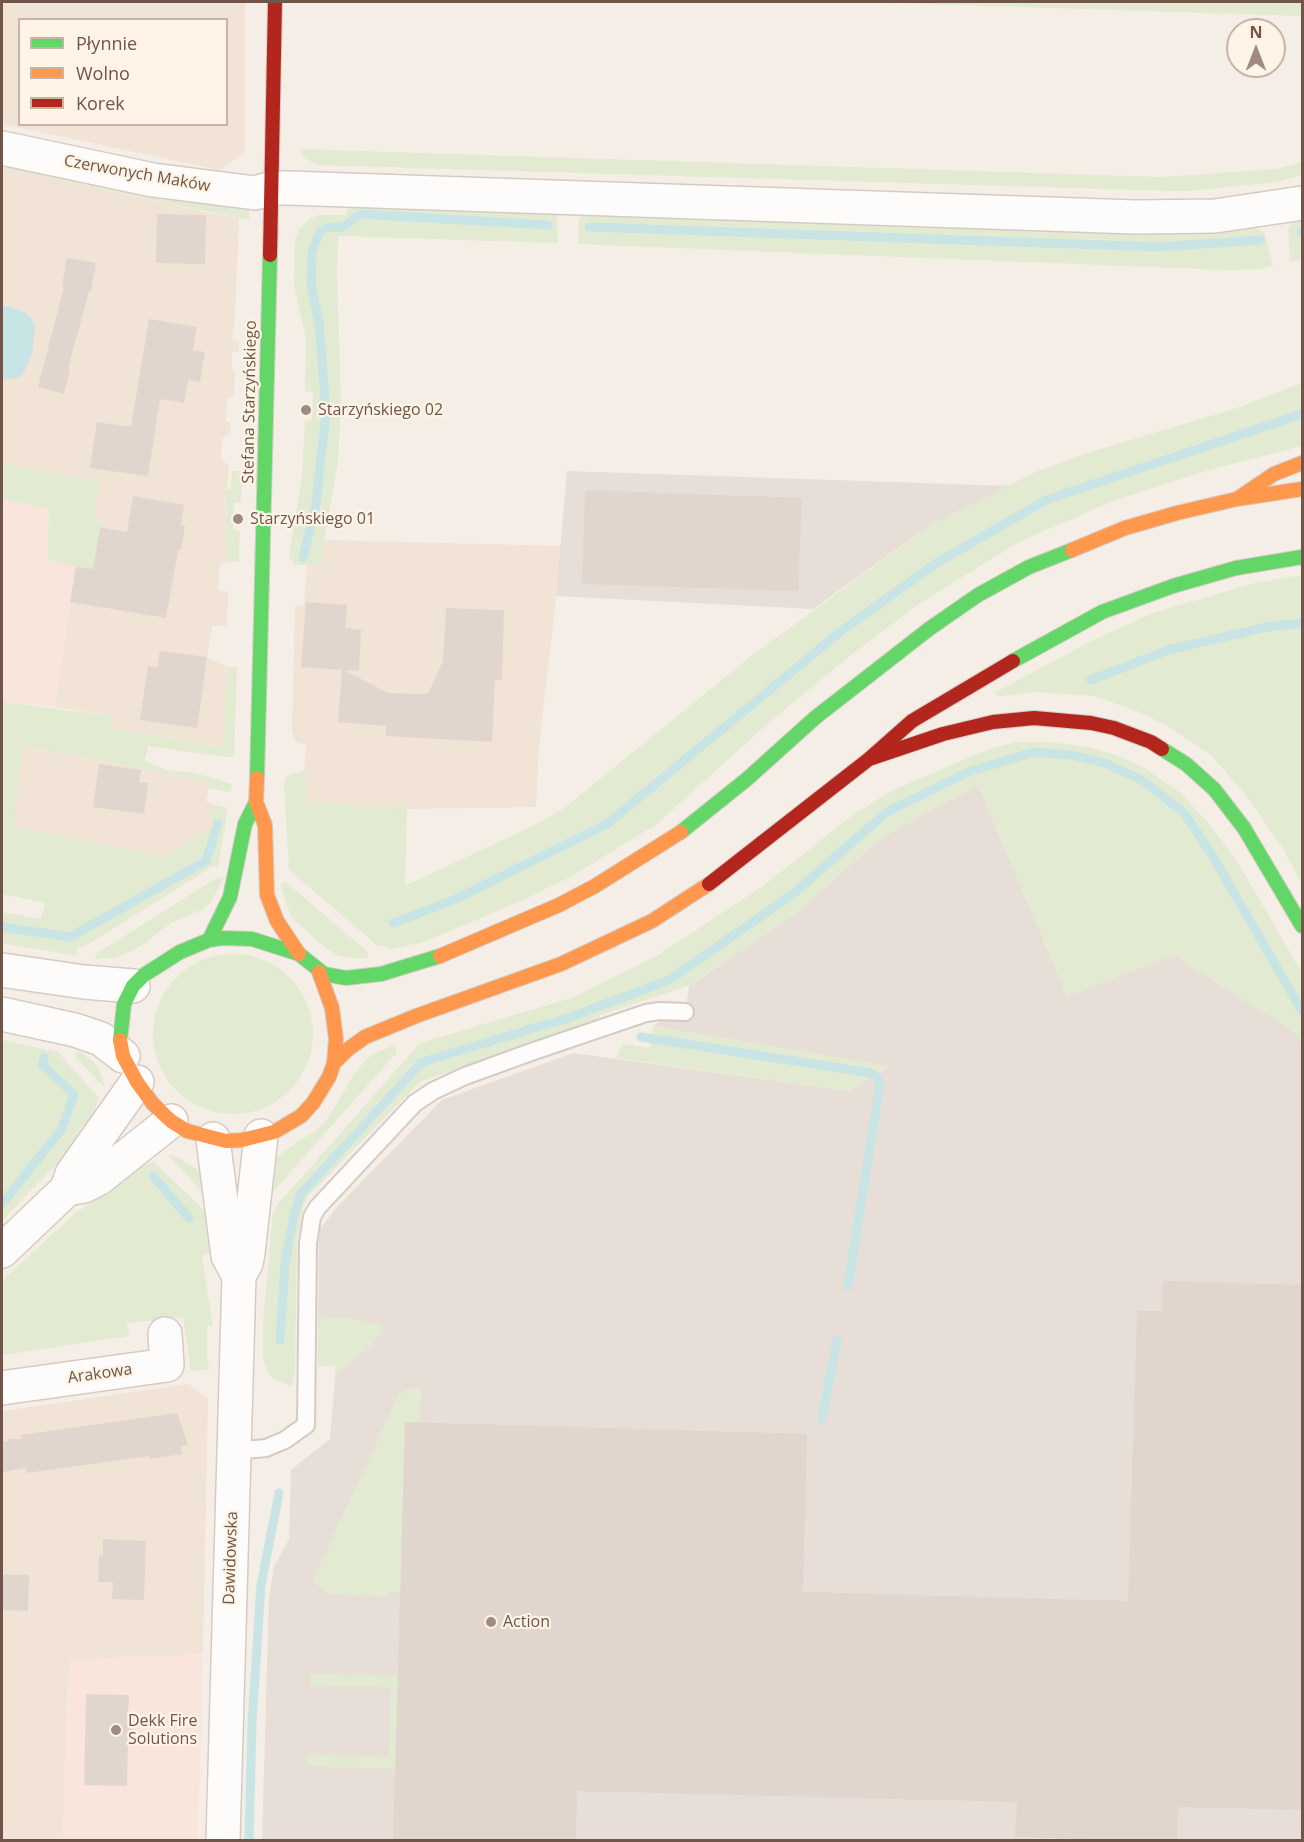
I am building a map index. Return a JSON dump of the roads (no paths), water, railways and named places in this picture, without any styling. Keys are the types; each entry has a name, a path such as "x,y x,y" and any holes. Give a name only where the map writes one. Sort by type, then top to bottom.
{"main road":[{"name":"Stefana Starzyńskiego","path":"275,2 256,802 265,825 267,895 271,910 299,954"},
{"path":"1237,499 1274,474 1302,463"},
{"path":"320,972 332,1008 336,1039 334,1063 322,1090 301,1116 287,1126 261,1136 242,1140 213,1139 187,1131 153,1104 130,1069 120,1037 124,1004 132,987 144,975 174,956 209,940 252,939 299,954 320,972 346,978 381,974 453,952 596,886 677,835 747,779 816,717 929,628 978,595 1029,567 1125,528 1177,513 1237,499 1302,489"},
{"path":"334,1063 365,1037 416,1016 561,964 652,921 723,874 869,759 912,721 1044,643 1102,612 1173,586 1236,568 1302,557"},
{"path":"869,759 943,734 993,722 1034,718 1091,723 1142,738 1186,764 1214,789 1244,828 1302,926"},
{"name":"Stefana Starzyńskiego","path":"209,940 230,897 245,824 256,802"}],"street":[{"name":"Czerwonych Maków","path":"2,148 153,180 255,193 272,188 1135,217 1215,216 1302,203"},
{"path":"2,970 132,987"},
{"path":"2,1014 75,1030 101,1039 130,1069 72,1174 67,1189 2,1251"},
{"path":"67,1189 84,1186 98,1179 171,1120"},
{"name":"Dawidowska","path":"222,1840 239,1276 246,1263 248,1252 261,1136"},
{"name":"Dawidowska","path":"213,1139 228,1256 239,1276"},
{"name":"Arakowa","path":"2,1388 167,1365 165,1334"}],"lane":[{"path":"234,1451 266,1448 285,1440 306,1425 308,1243 312,1217 317,1208 415,1103 433,1091 465,1076 646,1013 685,1012"}],"water":[{"path":"7,306 24,312 32,319 35,329 32,354 21,377 5,380 2,379 2,307"}],"waterway":[{"path":"303,557 316,503 326,412 319,323 311,284 312,252 320,231 329,227 343,227 360,214 548,225"},
{"path":"589,227 1160,247 1260,240"},
{"path":"393,923 454,900 607,824 840,632 935,564 1046,500 1302,414"},
{"path":"1091,680 1168,650 1267,627 1302,623"},
{"path":"280,1340 285,1263 300,1195 422,1062 571,1017 669,980 793,894 887,812 968,772 1034,752 1071,755 1104,763 1142,780 1185,814 1212,855 1302,1011"},
{"path":"2,927 70,937 206,861 218,823"},
{"path":"641,1037 871,1073 878,1078 880,1083 848,1286"},
{"path":"2,1204 62,1129 74,1094 42,1065 44,1057"},
{"path":"153,1176 189,1218"},
{"path":"822,1419 837,1341"},
{"path":"249,1840 252,1723 261,1585 279,1493"}],"place":[{"name":"Starzyńskiego 02","path":"306,410"},
{"name":"Starzyńskiego 01","path":"238,519"},
{"name":"Action","path":"491,1622"},
{"name":"Dekk Fire Solutions","path":"116,1730"}]}
